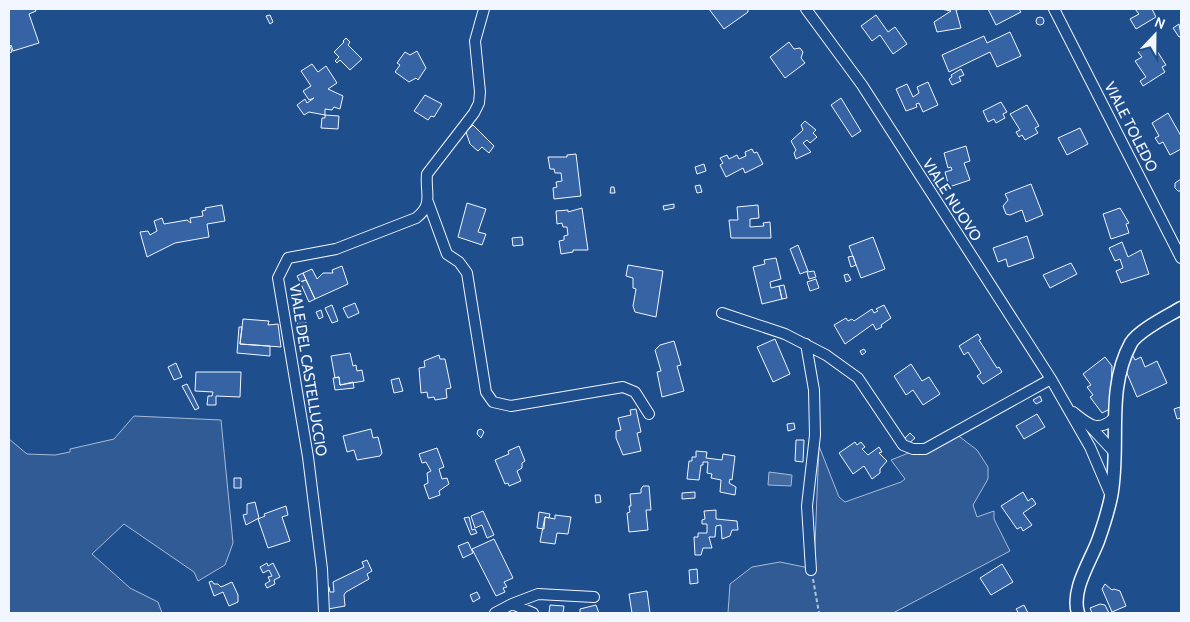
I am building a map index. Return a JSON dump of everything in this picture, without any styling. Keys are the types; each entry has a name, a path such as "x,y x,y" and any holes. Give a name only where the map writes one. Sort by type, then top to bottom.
{"street":[{"path":"484,9 474,40 480,103 427,174 428,202 447,254 459,262 467,272 486,392 493,402 511,406 623,387 635,392 649,414"},
{"name":"VIALE NUOVO","path":"806,9 862,85 1070,409 1079,430 1090,447 1111,496"},
{"name":"VIALE TOLEDO","path":"1054,9 1181,258"},
{"name":"VIALE DEL CASTELLUCCIO","path":"324,613 322,569 308,457 278,278 288,258 336,249 416,218 425,211 428,202"},
{"path":"1078,613 1076,606 1081,583 1098,541 1111,496 1120,368 1132,341 1181,308"},
{"path":"722,313 785,334 826,355 858,378 903,445 913,449 925,449 1051,379"},
{"path":"806,344 814,390 815,435 807,506 811,570"},
{"name":"VIALE NUOVO","path":"1070,409 1087,423 1115,453"},
{"path":"1087,423 1097,426 1108,425 1116,416"},
{"path":"1090,447 1102,452 1115,453"},
{"path":"495,613 538,594 594,597"},
{"path":"512,604 533,613"}],"path":[{"path":"811,570 819,613"}],"shaded area":[{"path":"304,316 308,330 301,334 296,319"},
{"path":"134,416 221,420 233,543 225,565 198,581 194,572 124,524 92,554 130,588 158,602 162,613 9,613 9,439 27,454 55,455 70,452 70,449 114,439"},
{"path":"956,434 977,450 988,467 988,479 973,505 977,517 994,511 994,519 1010,551 893,613 728,613 730,584 752,567 780,562 814,569 819,446 839,497 845,502 901,482 905,479 891,460"},
{"path":"769,472 792,475 791,486 768,485"}],"building":[{"path":"9,9 35,9 36,11 29,14 39,43 13,51 11,45 12,52 9,53"},
{"path":"709,9 748,9 748,12 724,29"},
{"path":"941,9 962,9 956,10 961,28 937,32 934,22 951,11"},
{"path":"988,9 1019,9 1021,12 996,25"},
{"path":"1135,9 1152,9 1156,17 1136,29 1130,19 1139,14"},
{"path":"270,15 273,22 270,24 266,16"},
{"path":"876,15 888,32 895,27 907,44 893,54 880,35 872,41 861,26"},
{"path":"1040,17 1044,21 1040,25 1036,21"},
{"path":"1179,24 1181,36 1179,37 1173,28"},
{"path":"1010,32 1021,56 997,67 990,52 949,72 942,55 984,36 987,43"},
{"path":"346,38 350,42 348,45 362,59 350,70 340,60 337,63 335,61 339,57 334,52"},
{"path":"789,42 794,49 800,48 803,52 801,58 805,63 785,78 770,57"},
{"path":"1152,43 1166,65 1162,67 1165,72 1143,86 1140,81 1146,77 1135,61 1142,57 1138,52"},
{"path":"417,51 426,68 418,80 416,78 409,82 395,72 400,65 397,63 405,52 410,55"},
{"path":"312,64 318,72 326,66 337,83 328,89 343,96 340,109 334,107 332,110 325,109 325,115 309,112 304,115 297,105 305,99 307,103 314,98 309,100 303,91 311,86 301,71"},
{"path":"961,69 964,75 959,77 961,81 952,85 949,79 952,77 951,75"},
{"path":"928,82 938,105 923,112 919,103 916,104 917,107 906,111 896,89 907,84 913,97 919,93 917,87"},
{"path":"425,95 442,104 434,117 431,116 428,120 414,111"},
{"path":"841,98 861,131 852,137 831,105"},
{"path":"1001,102 1007,112 1003,114 1005,118 996,123 994,119 988,122 983,111"},
{"path":"1027,105 1039,126 1035,128 1038,133 1025,140 1022,135 1019,137 1016,132 1020,130 1010,114"},
{"path":"1168,113 1181,136 1181,149 1170,155 1163,142 1159,144 1155,138 1159,136 1152,123"},
{"path":"325,115 339,116 338,129 321,128 322,118 325,118"},
{"path":"805,121 816,130 813,133 817,137 810,143 807,140 803,143 811,152 796,159 794,153 796,150 791,141 803,130 801,125"},
{"path":"473,125 494,146 489,153 482,147 478,151 470,144 466,132"},
{"path":"1080,128 1088,144 1067,155 1058,138"},
{"path":"966,146 970,161 964,163 970,180 949,187 945,172 952,170 951,167 948,168 944,153"},
{"path":"752,149 754,153 757,152 763,164 745,173 743,168 726,177 720,165 723,163 720,158 727,155 729,159 737,155 739,159 746,156 745,152"},
{"path":"576,154 581,196 554,199 553,188 557,187 556,182 562,181 561,173 555,173 554,169 550,169 548,157 567,157 567,155"},
{"path":"704,164 706,171 697,174 695,167"},
{"path":"1181,179 1181,191 1178,191 1175,188 1175,183"},
{"path":"1031,184 1043,215 1026,222 1022,210 1010,215 1006,214 1003,206 1008,200 1005,194"},
{"path":"700,185 702,192 697,193 695,186"},
{"path":"611,187 614,187 615,193 610,193"},
{"path":"467,203 486,209 478,232 486,234 482,245 458,237"},
{"path":"674,204 674,208 664,210 663,206"},
{"path":"222,205 225,221 207,224 209,237 175,243 147,257 140,232 148,231 150,235 157,231 154,221 162,218 164,224 187,220 191,223 190,218 203,216 202,211 206,210 205,208"},
{"path":"758,205 759,218 750,219 750,227 764,226 763,223 770,222 771,238 731,238 729,220 738,220 737,207"},
{"path":"582,208 588,250 573,250 573,252 561,254 559,241 564,240 564,236 568,235 567,227 563,227 562,223 557,224 556,211 568,210 568,212"},
{"path":"1120,208 1129,223 1126,224 1129,233 1111,239 1103,214"},
{"path":"1027,236 1034,258 1008,267 1006,259 998,262 993,248"},
{"path":"522,237 523,245 513,246 512,238"},
{"path":"873,237 885,269 861,278 849,246"},
{"path":"1122,242 1128,257 1141,250 1149,274 1121,283 1116,271 1123,268 1120,259 1115,261 1109,248"},
{"path":"798,245 808,271 800,274 790,249"},
{"path":"853,256 856,265 851,267 848,257"},
{"path":"776,258 781,279 770,282 771,288 779,286 782,299 762,304 753,267 765,264 764,260"},
{"path":"1071,263 1077,274 1050,288 1043,275"},
{"path":"628,265 663,271 656,317 635,312 633,306 636,289 633,288 633,278 626,276"},
{"path":"342,266 348,284 315,299 303,273 312,269 317,279 323,273 333,273 332,270"},
{"path":"814,271 816,277 809,279 807,272"},
{"path":"303,273 306,280 300,282 297,276"},
{"path":"848,274 851,280 846,282 844,275"},
{"path":"816,279 819,288 810,291 807,282"},
{"path":"306,280 315,299 309,302 300,282"},
{"path":"784,285 787,298 782,299 779,286"},
{"path":"355,303 359,313 348,318 343,308"},
{"path":"332,305 338,321 332,323 325,308"},
{"path":"884,305 891,318 881,325 882,327 876,330 873,324 845,344 834,325 846,318 848,321 852,319 854,321 872,309 874,313 878,311 876,309"},
{"path":"321,310 323,317 319,319 316,312"},
{"path":"243,319 269,321 268,325 278,324 281,347 240,344"},
{"path":"239,327 242,327 240,344 270,346 270,356 237,353"},
{"path":"978,334 981,339 979,340 997,368 999,367 1002,372 983,384 977,376 981,373 968,352 964,355 959,346"},
{"path":"775,339 790,374 773,382 757,347"},
{"path":"674,341 681,365 677,366 684,391 662,397 657,372 661,371 655,350 660,345"},
{"path":"864,349 866,352 862,355 860,351"},
{"path":"350,353 353,366 356,365 357,371 362,370 364,381 340,385 339,377 335,378 331,356"},
{"path":"1132,354 1135,360 1141,357 1145,367 1157,361 1167,383 1137,397 1126,371"},
{"path":"439,355 440,359 445,359 451,388 446,389 447,398 435,400 434,397 428,398 427,392 421,393 419,368 425,367 424,361"},
{"path":"1105,357 1112,366 1110,409 1102,413 1090,397 1093,395 1087,387 1091,385 1083,374"},
{"path":"176,363 182,377 174,380 168,367"},
{"path":"911,364 922,381 929,377 940,394 923,405 913,390 906,395 894,376"},
{"path":"196,372 241,372 240,397 216,396 216,405 207,405 208,396 212,396 213,392 195,391"},
{"path":"339,377 340,385 353,382 354,388 335,390 333,378"},
{"path":"399,378 403,391 394,393 391,380"},
{"path":"187,384 199,408 195,410 182,386"},
{"path":"1040,396 1042,401 1036,404 1033,400"},
{"path":"1180,407 1181,418 1177,419 1174,409"},
{"path":"636,409 641,432 637,433 641,451 623,455 616,438 616,431 621,430 618,418 631,415 630,410"},
{"path":"1037,414 1045,427 1024,439 1016,426"},
{"path":"794,423 795,429 788,431 787,424"},
{"path":"371,429 373,438 378,437 382,453 380,456 357,460 354,450 347,452 343,436"},
{"path":"481,429 484,432 481,438 477,434 478,430"},
{"path":"910,433 915,438 907,445 903,440"},
{"path":"796,440 804,440 803,462 795,461"},
{"path":"855,442 857,445 861,442 865,447 862,449 868,455 879,447 882,452 879,453 887,461 880,469 880,473 872,479 864,466 853,474 839,453"},
{"path":"519,446 525,461 522,463 522,468 517,471 521,481 509,486 508,483 505,484 495,460 509,454 508,451"},
{"path":"437,448 444,467 439,469 442,479 447,478 449,484 439,491 440,495 429,499 424,485 428,483 427,473 431,471 426,462 422,463 419,454"},
{"path":"696,451 707,452 706,458 722,460 723,454 735,456 732,480 730,479 729,483 736,487 735,495 720,492 721,480 711,478 712,474 707,473 708,462 703,462 703,465 701,465 699,480 687,479 689,461 692,461 692,457 696,457"},
{"path":"234,478 241,478 241,488 234,488"},
{"path":"643,486 649,486 651,510 646,510 648,530 629,532 627,513 630,512 629,506 631,506 630,494 641,493"},
{"path":"695,492 695,498 682,499 682,493"},
{"path":"1023,492 1028,501 1032,498 1036,504 1023,513 1032,525 1023,531 1021,527 1017,529 1001,506"},
{"path":"595,495 600,495 601,502 596,503"},
{"path":"255,502 259,518 246,525 243,515 247,514 247,504"},
{"path":"286,506 288,515 282,517 290,541 268,548 258,519 265,516 264,514"},
{"path":"716,510 716,519 737,521 738,530 732,530 730,536 722,539 721,525 716,526 715,537 709,537 712,548 703,548 701,555 695,555 694,537 698,537 698,533 707,533 707,524 702,524 702,520 705,519 704,511"},
{"path":"483,511 494,535 487,538 482,525 475,528 471,516"},
{"path":"539,512 550,514 549,518 545,517 544,529 537,528"},
{"path":"555,515 571,517 568,534 557,533 555,544 540,542 545,517 555,519"},
{"path":"469,517 472,530 475,529 477,533 471,535 464,518"},
{"path":"494,539 513,578 504,582 507,587 503,588 505,592 496,596 472,549"},
{"path":"468,542 473,553 463,558 458,546"},
{"path":"367,560 372,571 367,574 369,579 346,592 344,595 345,606 328,609 326,587 329,587 330,592 334,592 333,582 364,567 362,562"},
{"path":"267,563 268,566 273,563 280,577 274,580 275,584 267,588 265,584 270,581 268,577 272,576 269,570 263,573 260,567"},
{"path":"1002,564 1013,582 991,595 980,578"},
{"path":"697,569 698,583 690,584 689,570"},
{"path":"212,581 221,587 232,582 238,595 238,602 229,606 223,592 214,596 209,582"},
{"path":"1105,584 1112,590 1120,591 1126,606 1112,612 1102,589"},
{"path":"647,591 650,613 632,613 629,594"},
{"path":"477,592 480,598 473,602 470,595"},
{"path":"1100,604 1105,605 1109,613 1092,613 1090,608"},
{"path":"550,605 564,606 563,613 549,613"},
{"path":"596,605 599,613 580,613 580,609"},
{"path":"1024,605 1028,613 1015,613 1018,612 1016,609"}]}
